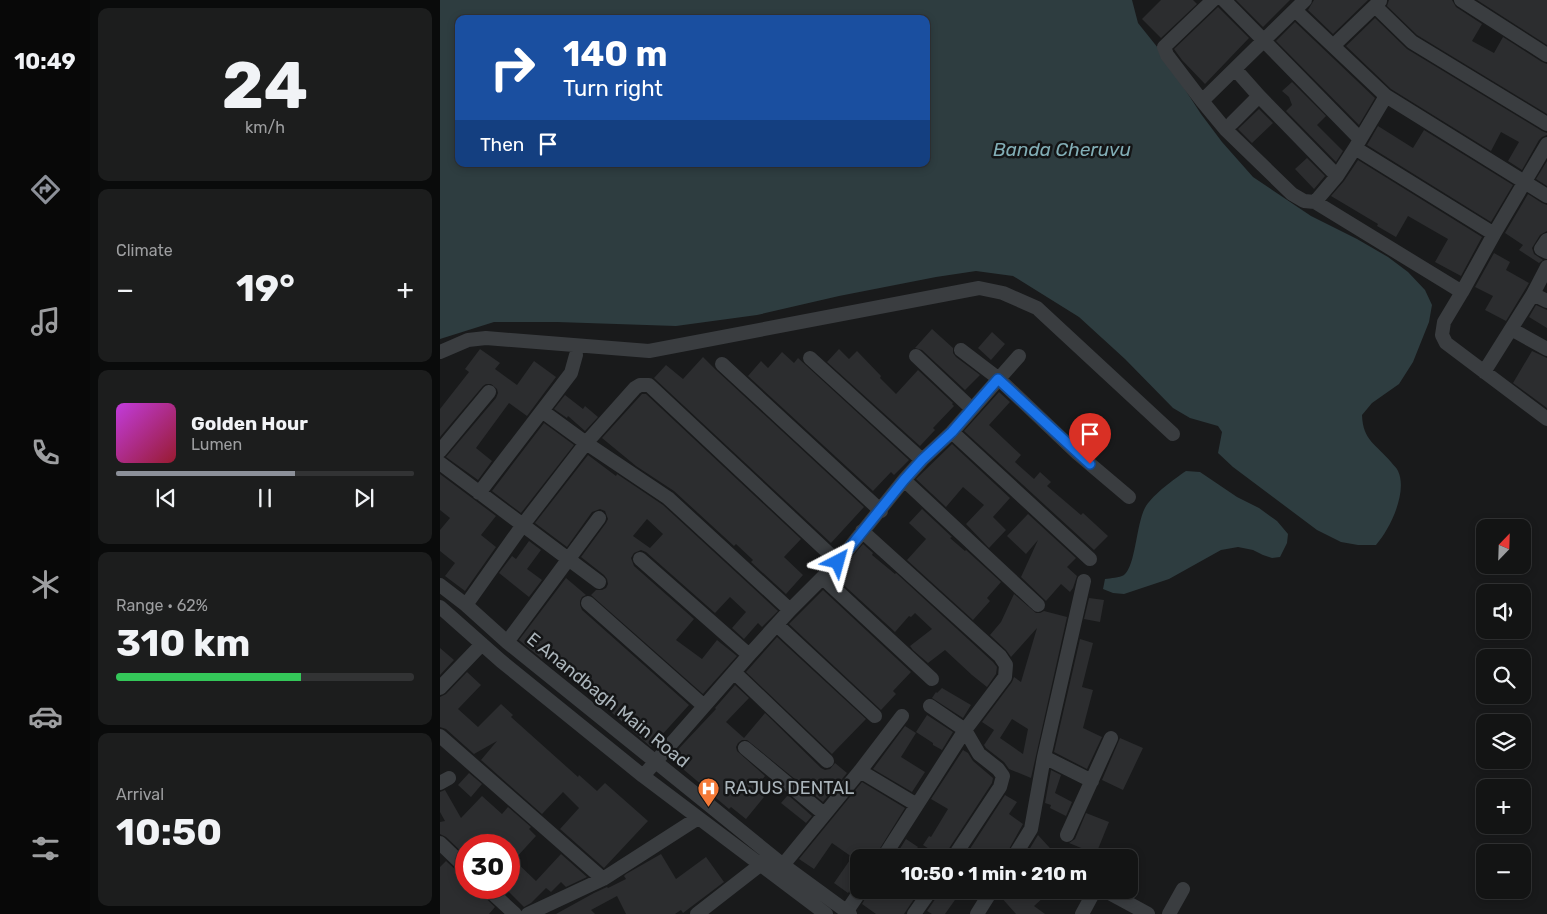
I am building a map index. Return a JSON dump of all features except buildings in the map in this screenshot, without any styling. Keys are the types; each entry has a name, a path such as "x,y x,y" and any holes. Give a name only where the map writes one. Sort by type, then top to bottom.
{"street":[{"path":"1213,0 1164,47 1167,56 1226,130 1292,194 1304,201 1315,202 1462,292"},
{"path":"1224,0 1358,144 1494,234"},
{"path":"1202,101 1305,0"},
{"path":"1461,0 1547,55"},
{"path":"1333,46 1378,3 1412,42 1547,124"},
{"path":"1295,10 1386,96 1547,196"},
{"path":"1235,69 1337,176"},
{"path":"1232,123 1259,96"},
{"path":"1315,202 1337,176 1386,96"},
{"path":"1547,144 1444,322 1442,335 1446,343 1547,419"},
{"path":"1547,240 1541,249 1547,252"},
{"path":"1484,372 1533,294 1547,267"},
{"path":"440,352 468,340 486,338 649,351 979,288 1003,293 1037,308 1173,434"},
{"path":"1533,294 1547,301"},
{"path":"1511,329 1547,349"},
{"path":"960,350 998,379 1077,453 1129,497"},
{"path":"479,493 571,373 576,355"},
{"path":"916,356 972,409"},
{"path":"643,776 790,610 838,562 904,480 952,432 1019,356"},
{"path":"810,358 922,460"},
{"path":"722,364 880,511"},
{"path":"466,605 522,526 586,443 635,388 640,385 649,385 838,562"},
{"path":"440,451 489,392"},
{"path":"542,411 668,498 790,610"},
{"path":"952,432 1090,559"},
{"path":"440,463 599,582"},
{"path":"904,480 1038,605"},
{"path":"507,642 599,518"},
{"path":"862,531 1000,656 1006,665 1005,676 965,730 889,849"},
{"path":"640,559 749,655"},
{"path":"823,578 932,679"},
{"path":"1019,849 1031,829 1044,756 1084,581"},
{"name":"E Anandbagh Main Road","path":"440,584 507,642 783,865 849,913"},
{"path":"588,603 704,706"},
{"name":"E Anandbagh Main Road","path":"440,607 482,644 643,776 826,914"},
{"path":"777,625 875,716"},
{"path":"440,688 482,644"},
{"path":"734,672 827,761"},
{"path":"930,706 965,730 979,754 998,769 1003,776 1000,788 959,849"},
{"path":"783,865 860,771 902,716"},
{"path":"1066,835 1111,738"},
{"path":"442,742 603,879"},
{"path":"745,748 824,814"},
{"path":"1044,756 1092,781"},
{"path":"860,771 918,805"},
{"path":"528,914 603,879 698,818"},
{"path":"440,843 455,857"},
{"path":"698,914 760,865 770,854"},
{"path":"1169,914 1183,890"},
{"path":"499,899 515,914"},
{"path":"849,913 856,899"},
{"path":"914,914 924,899"},
{"path":"977,914 986,899"},
{"path":"1082,914 1090,899"},
{"path":"1120,899 1148,914"}],"water":[{"name":"Banda Cheruvu","path":"440,0 1132,0 1138,23 1158,48 1201,114 1222,142 1253,177 1311,216 1388,257 1408,272 1425,290 1432,305 1429,322 1413,362 1399,384 1372,403 1362,415 1365,431 1371,442 1397,469 1401,489 1392,520 1376,545 1358,545 1341,542 1317,530 1233,467 1218,453 1222,432 1218,426 1190,418 1173,408 1125,359 1079,317 1013,276 976,271 839,296 757,315 676,326 494,322 440,339"},
{"path":"1186,471 1200,472 1277,521 1288,534 1287,543 1280,557 1272,558 1253,550 1238,547 1221,550 1169,579 1124,594 1113,593 1103,589 1105,579 1122,576 1128,570 1146,506 1170,482"}],"place":[{"name":"RAJUS DENTAL","path":"708,807"}],"route":[{"path":"838,562 904,480 952,432 998,379 1090,464"}]}
